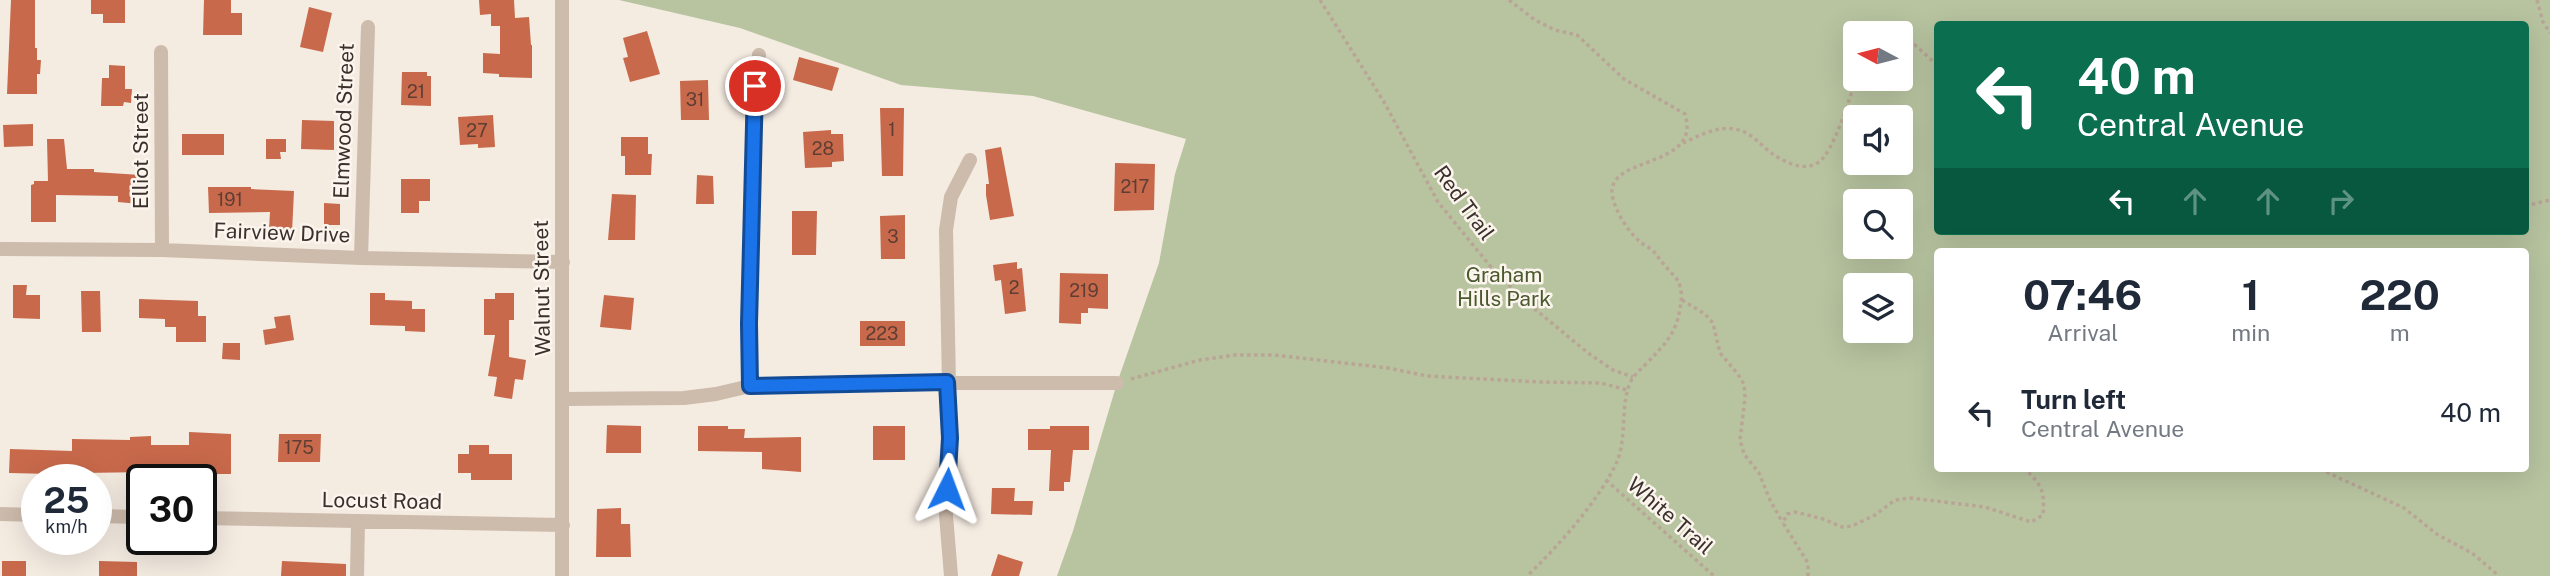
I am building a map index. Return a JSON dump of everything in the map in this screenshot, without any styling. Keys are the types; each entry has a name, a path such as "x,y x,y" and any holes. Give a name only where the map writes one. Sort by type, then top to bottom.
{"street":[{"name":"Walnut Street","path":"562,0 562,576"},
{"name":"Elmwood Street","path":"361,258 368,27"},
{"name":"Elliot Street","path":"161,52 162,250"},
{"path":"750,386 749,296 755,86 759,55"},
{"path":"951,576 946,515 950,438 946,230 951,197 970,160"},
{"name":"Fairview Drive","path":"0,249 162,250 563,262"},
{"path":"563,399 684,398 750,386 947,382 1117,383"},
{"path":"0,514 21,515"},
{"name":"Locust Road","path":"217,518 563,525"},
{"path":"358,521 358,576"}],"path":[{"name":"Red Trail","path":"1320,0 1384,102 1438,202 1491,267 1524,300 1588,353 1613,370 1633,377"},
{"path":"1510,0 1535,20 1555,30 1577,35 1624,79 1685,114 1688,125 1683,143"},
{"path":"2537,0 2543,22 2550,33"},
{"path":"1913,45 1934,62"},
{"path":"1527,576 1578,521 1606,480 1618,459 1624,434 1627,390 1633,377 1670,339 1677,326 1682,300 1678,281 1653,251 1638,240 1617,210 1612,192 1617,179 1651,159 1670,153 1683,143 1720,129 1749,133 1784,160 1806,167 1820,161 1829,148 1851,91"},
{"path":"2529,205 2550,200"},
{"path":"1682,300 1705,314 1713,323 1720,353 1744,384 1740,440 1744,454 1759,473 1770,500 1808,564 1808,576"},
{"path":"1117,383 1200,360 1235,355 1274,355 1388,368 1427,376 1601,383 1627,390"},
{"path":"1783,523 1787,513 1796,512 1842,527 1852,526 1875,515 1895,500 1911,498 1985,507 2031,522 2043,515 2045,497 2028,472"},
{"path":"2326,472 2404,508 2438,535 2472,553 2499,576"},
{"name":"White Trail","path":"1606,480 1714,576"}],"green space":[{"name":"Graham Hills Park","path":"619,0 2550,0 2550,576 1057,576 1117,383 1159,263 1175,174 1186,139 1033,96 901,85 740,28"}],"building":[{"path":"11,0 35,0 35,48 37,60 41,60 40,74 37,74 37,94 7,94"},
{"path":"91,0 125,0 125,23 103,23 103,14 91,14"},
{"path":"204,0 231,0 231,13 242,13 242,35 203,35"},
{"path":"479,0 514,0 515,18 529,17 532,78 499,77 499,74 483,73 483,53 500,54 500,26 491,26 491,14 480,15"},
{"path":"309,7 332,13 323,52 300,47"},
{"path":"647,31 660,74 630,82 623,58 628,57 623,38"},
{"path":"799,57 839,68 832,91 793,80"},
{"path":"109,65 125,66 125,89 132,89 131,103 124,102 123,106 101,106 102,78 109,78"},
{"path":"402,72 427,72 427,76 431,76 431,106 401,105"},
{"path":"708,80 709,120 681,120 680,81"},
{"path":"880,108 904,108 903,176 882,176"},
{"path":"493,115 495,147 460,145 458,117"},
{"path":"302,120 334,121 334,150 301,149"},
{"path":"33,124 33,146 4,147 3,125"},
{"path":"831,130 831,134 843,134 844,161 832,162 832,167 805,168 803,132"},
{"path":"182,134 224,134 224,155 182,155"},
{"path":"621,137 648,137 648,154 652,154 651,175 625,175"},
{"path":"47,139 64,139 67,169 94,169 94,172 141,175 139,204 118,202 118,196 56,195 56,222 31,222 31,185 34,181 48,181"},
{"path":"266,139 286,139 286,152 280,152 281,159 266,159"},
{"path":"1001,147 1014,216 990,220 986,195 986,184 989,184 985,150"},
{"path":"1115,163 1155,164 1154,210 1114,211"},
{"path":"697,175 713,176 714,204 696,204"},
{"path":"401,179 430,179 430,201 419,201 419,213 401,213"},
{"path":"208,187 294,191 292,232 269,231 270,212 209,213"},
{"path":"612,194 636,195 635,240 608,240"},
{"path":"324,203 340,204 340,225 324,225"},
{"path":"792,211 817,211 816,255 792,255"},
{"path":"905,215 905,259 881,259 880,216"},
{"path":"1017,262 1017,269 1022,268 1026,311 1005,314 1001,280 995,281 993,265"},
{"path":"1060,273 1108,274 1108,309 1088,308 1088,313 1081,313 1081,324 1059,323"},
{"path":"13,285 27,285 26,295 40,295 40,319 13,318"},
{"path":"81,291 100,291 101,332 82,332"},
{"path":"370,293 385,293 385,300 412,301 412,309 425,309 425,332 405,331 405,326 370,325"},
{"path":"495,293 514,293 514,320 509,320 509,357 526,360 523,380 515,379 512,399 494,396 497,377 488,376 495,335 484,335 484,299 495,299"},
{"path":"604,295 634,298 631,330 600,327"},
{"path":"139,299 198,301 198,316 206,316 206,342 176,342 176,327 165,327 165,319 139,318"},
{"path":"290,315 294,340 265,345 263,330 276,328 274,317"},
{"path":"860,321 905,321 905,346 860,346"},
{"path":"223,343 240,343 240,360 222,359"},
{"path":"607,425 641,426 641,453 606,453"},
{"path":"698,426 745,429 744,438 801,437 801,472 762,469 762,452 698,451"},
{"path":"873,426 905,426 905,460 873,460"},
{"path":"1050,426 1089,426 1089,450 1073,450 1070,482 1064,482 1064,491 1049,491 1051,450 1028,450 1028,429 1050,429"},
{"path":"189,432 231,434 231,474 217,474 217,464 126,464 126,472 112,473 112,464 21,464 21,473 9,473 10,449 72,451 72,439 130,440 130,437 151,436 151,445 189,445"},
{"path":"279,434 321,434 320,462 278,462"},
{"path":"469,445 489,445 489,454 512,454 512,480 471,480 471,473 458,473 458,454 469,454"},
{"path":"992,488 1015,488 1014,501 1033,501 1032,515 991,514"},
{"path":"621,508 621,524 630,524 631,557 596,557 597,509"},
{"path":"998,554 1023,562 1019,576 991,576"},
{"path":"2,561 26,561 26,576 2,576"},
{"path":"99,561 137,562 137,576 99,576"},
{"path":"282,561 346,564 346,576 281,576"}],"route":[{"path":"755,86 750,386 790,383 947,382 950,438 947,489"}]}
